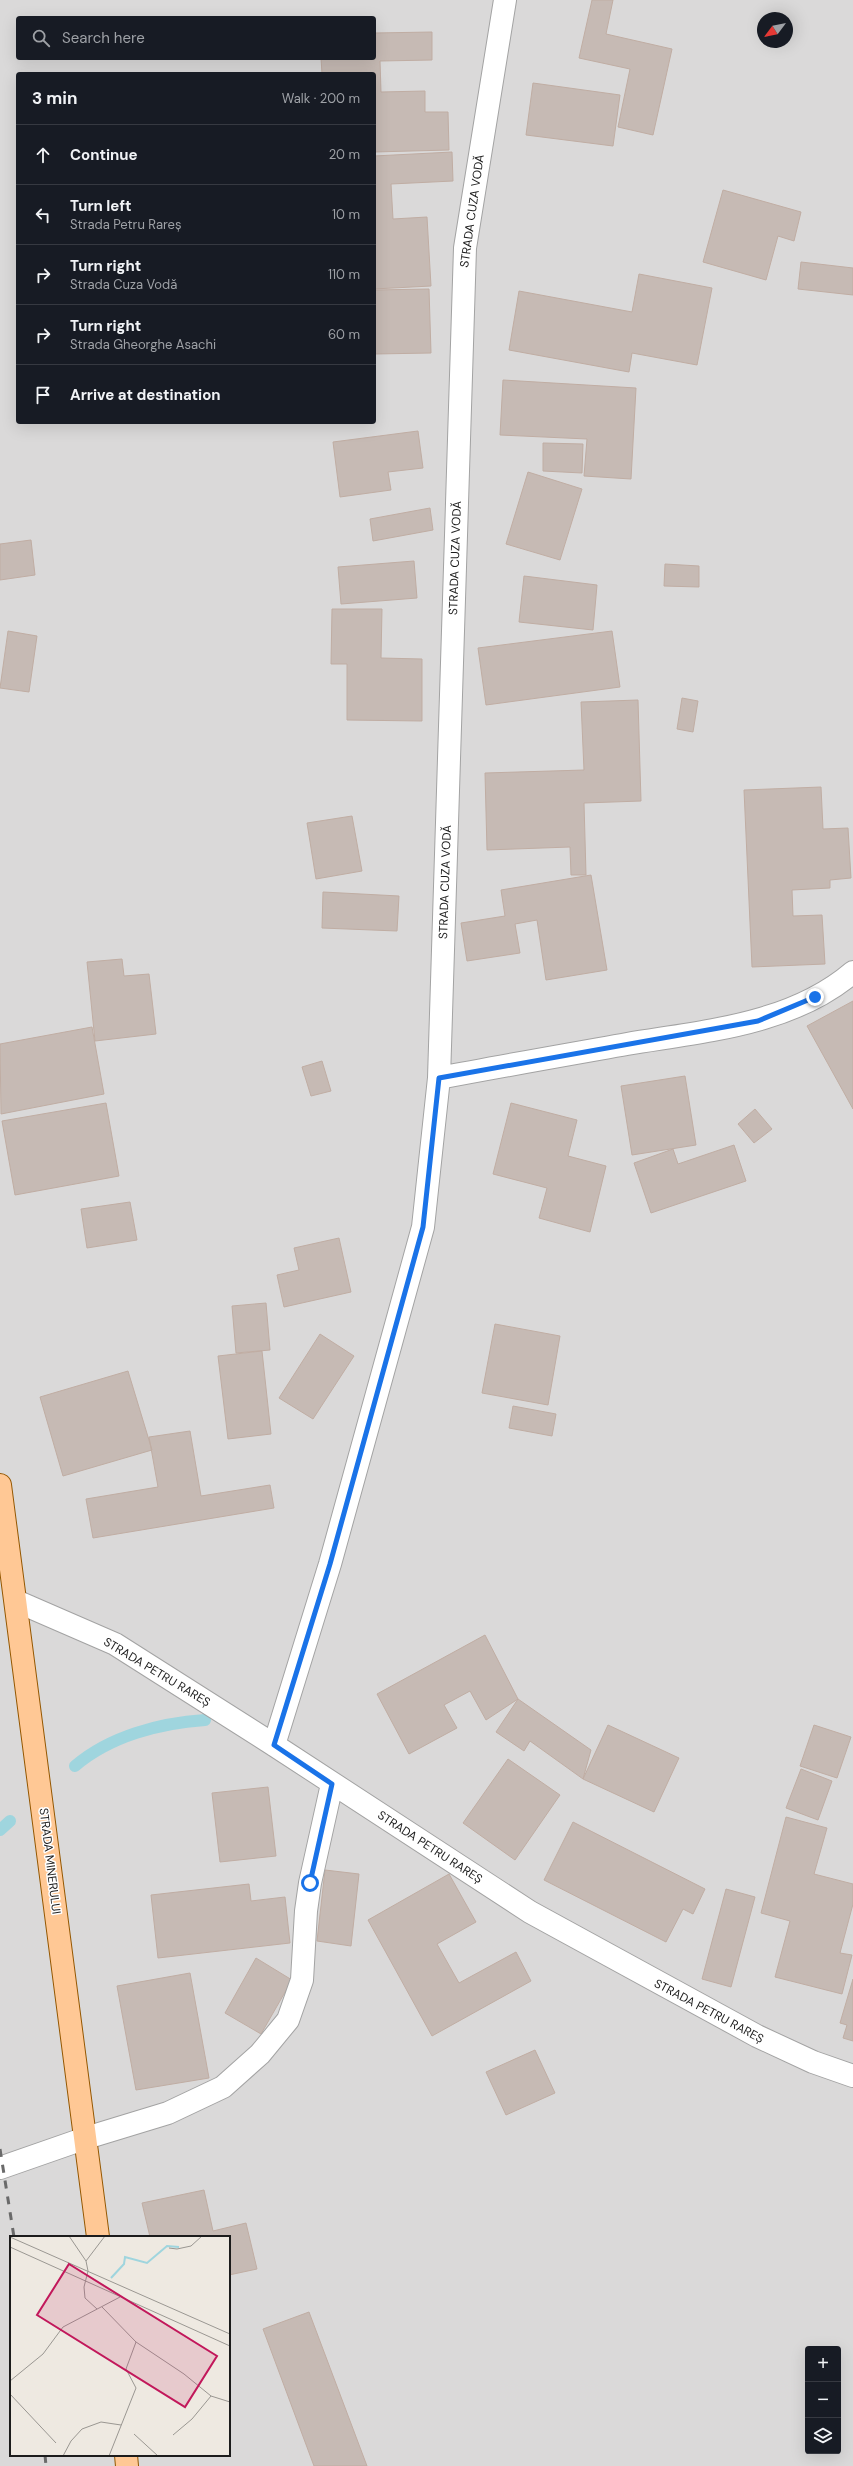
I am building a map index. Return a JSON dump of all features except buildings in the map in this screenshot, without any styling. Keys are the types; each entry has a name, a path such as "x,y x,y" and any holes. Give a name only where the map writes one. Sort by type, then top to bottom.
{"main road":[{"name":"STRADA MINERULUI","path":"0,1485 98,2236"},
{"path":"126,2456 128,2466"}],"street":[{"name":"STRADA CUZA VODĂ","path":"274,1745 330,1564 423,1227 439,1078 465,248 505,0"},
{"path":"439,1078 758,1021 815,997 841,982 853,972"},
{"name":"STRADA PETRU RAREȘ","path":"16,1601 115,1644 274,1745 537,1916 757,2036 813,2062 853,2076"},
{"path":"0,2168 86,2138 168,2113 223,2086 260,2054 288,2020 302,1980 308,1897 332,1784"}],"shaded area":[{"path":"0,0 853,0 853,2466 0,2466"}],"waterway":[{"path":"75,1766 104,1747 136,1733 171,1724 205,1720"},
{"path":"0,1830 10,1821"}],"railway":[{"path":"0,2149 14,2236"},
{"path":"45,2456 46,2466"}],"route":[{"path":"310,1883 332,1784 274,1745 330,1564 423,1227 439,1078 758,1021 815,997"}]}
